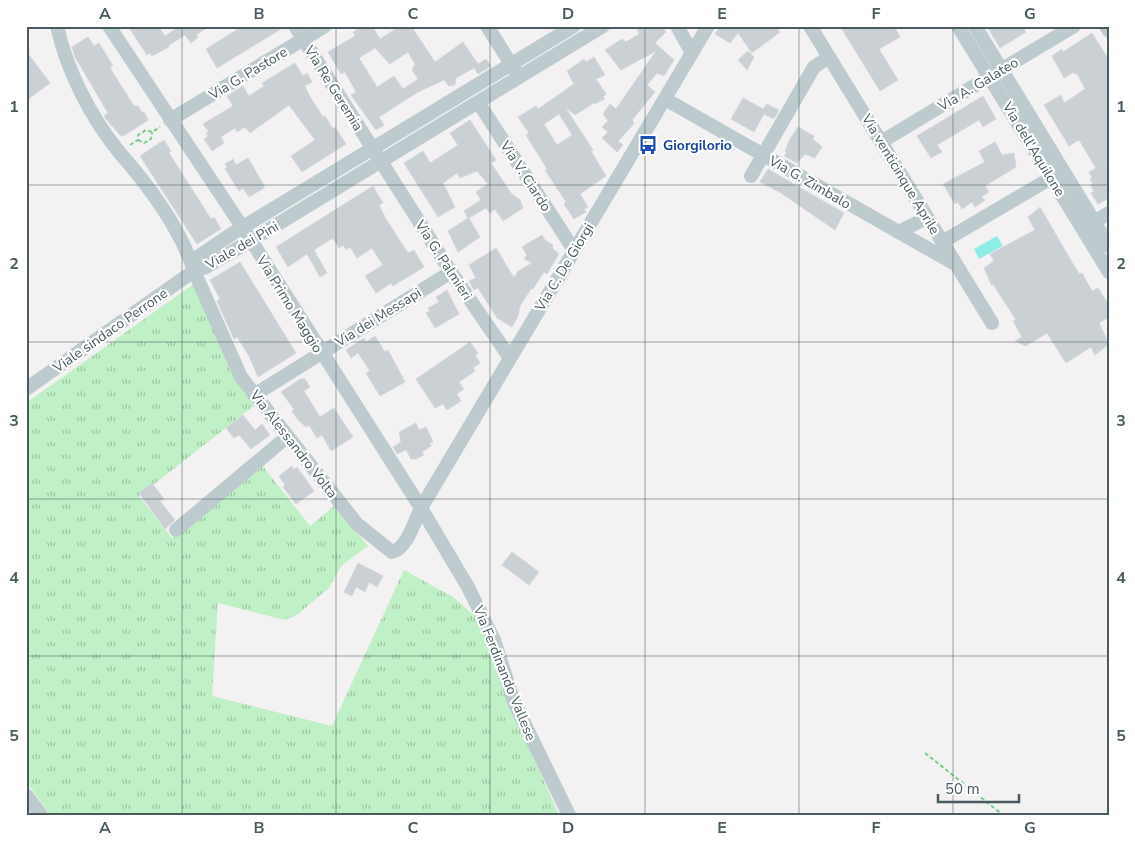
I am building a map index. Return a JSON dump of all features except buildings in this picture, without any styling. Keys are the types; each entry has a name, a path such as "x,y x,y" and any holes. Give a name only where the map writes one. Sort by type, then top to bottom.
{"street":[{"name":"Via Alessandro Volta","path":"57,26 72,74 90,108 120,152 130,161 156,199 188,253 194,271 241,377 254,395 357,524 392,552 397,551 403,545 421,508"},
{"name":"Via Primo Maggio","path":"109,26 250,241 421,508"},
{"name":"Via Re Geremia","path":"295,26 380,162"},
{"name":"Via G. Pastore","path":"170,120 325,26"},
{"path":"487,26 519,77"},
{"name":"Viale dei Pini","path":"194,271 199,256 241,228 574,26"},
{"name":"Viale dei Pini","path":"194,271 206,267 250,241 603,26"},
{"path":"677,26 692,53"},
{"name":"Via C. De Giorgi","path":"421,508 708,26"},
{"name":"Via venticinque Aprile","path":"810,26 992,323"},
{"name":"Via dell'Aquilone","path":"958,26 996,74 1088,226 1109,272"},
{"name":"Via dell'Aquilone","path":"975,26 996,74 1051,178 1088,226 1109,246"},
{"name":"Via A. Galateo","path":"881,142 1074,26"},
{"path":"1106,26 1109,31"},
{"path":"751,176 814,67 829,57"},
{"name":"Via G. Zimbalo","path":"665,99 955,264"},
{"name":"Via V. Ciardo","path":"478,102 574,250"},
{"name":"Via G. Palmieri","path":"380,162 451,272 510,358"},
{"path":"942,242 1051,178"},
{"path":"1088,226 1109,213"},
{"path":"898,232 927,218"},
{"name":"Viale sindaco Perrone","path":"26,389 194,271"},
{"name":"Via dei Messapi","path":"254,395 451,272"},
{"path":"176,530 287,436"},
{"name":"Via Ferdinando Vallese","path":"421,508 482,613 494,640 514,702 569,815"},
{"path":"27,796 32,815"},
{"path":"27,796 41,815"}],"path":[{"path":"138,140 144,143 151,139 152,132 170,120"},
{"path":"120,152 138,140 138,135 146,130 152,132"},
{"path":"925,753 1003,815"}],"green space":[{"path":"195,283 229,368 255,405 139,496 172,538 262,465 310,526 334,506 368,546 341,566 329,588 298,614 285,620 218,603 212,696 332,726 404,570 453,597 477,618 491,651 504,691 559,815 50,815 26,781 26,403"}],"water":[{"path":"997,236 1003,246 979,259 974,249"}],"place":[{"name":"Giorgilorio","path":"648,145"}]}
